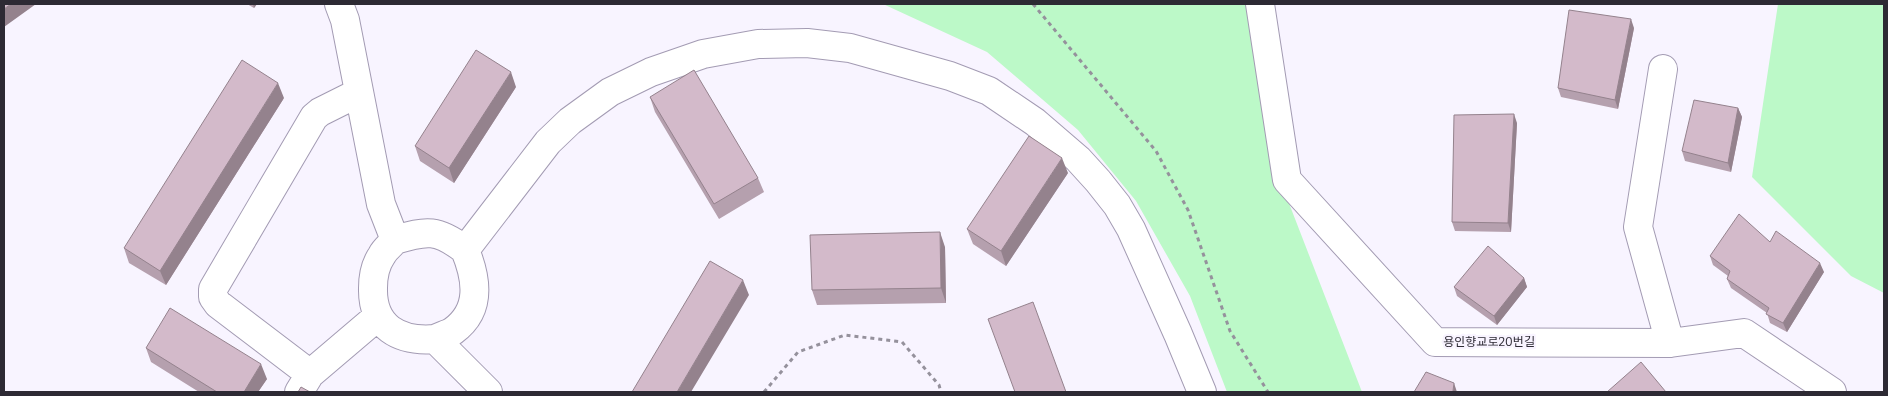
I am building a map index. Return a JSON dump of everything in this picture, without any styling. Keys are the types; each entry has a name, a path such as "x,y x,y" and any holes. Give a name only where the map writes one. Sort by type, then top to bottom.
{"street":[{"path":"340,4 345,20 381,204 395,240"},
{"name":"용인향교로20번길","path":"1260,4 1287,180 1435,342 1670,343 1744,333 1832,392"},
{"path":"465,250 548,142 570,121 610,92 651,72 703,54 758,44 807,43 850,48 942,73 989,90 1035,122 1078,159 1112,199 1131,229 1202,392"},
{"path":"1663,69 1638,226 1670,343"},
{"path":"358,93 320,112 314,118 213,289 213,297 218,304 304,383 377,317"},
{"path":"434,233 450,239 465,250 472,266 475,284 473,302 465,319 452,331 435,339 420,340 403,337 390,329 377,317 373,297 373,274 381,255 395,240 415,234 434,233"},
{"path":"435,339 488,392"}],"path":[{"path":"1033,4 1156,151 1188,210 1230,330 1268,392"},
{"path":"764,392 798,352 845,335 902,342 939,385 940,392"}],"green space":[{"path":"883,4 1254,4 1280,180 1362,392 1227,392 1190,296 1136,201 1078,130 987,52"},
{"path":"1778,4 1884,4 1884,293 1851,276 1752,177"}],"building":[{"path":"4,4 11,4 4,9"},
{"path":"1569,10 1631,19 1615,100 1558,88"},
{"path":"476,50 511,72 449,168 415,146"},
{"path":"242,60 278,83 160,271 124,248"},
{"path":"694,70 758,178 714,204 650,97"},
{"path":"1694,100 1738,108 1728,163 1682,151"},
{"path":"1514,114 1508,223 1452,222 1454,115"},
{"path":"1029,136 1062,158 1001,251 967,229"},
{"path":"1739,214 1770,242 1776,231 1820,263 1783,323 1766,314 1769,308 1727,279 1730,271 1710,256"},
{"path":"940,232 941,288 812,290 810,235"},
{"path":"1488,246 1524,278 1494,316 1454,287"},
{"path":"710,261 743,280 677,392 632,392"},
{"path":"1033,302 1066,392 1015,392 988,319"},
{"path":"170,308 261,364 244,392 217,392 146,348"},
{"path":"1641,362 1666,392 1607,392"},
{"path":"1426,372 1454,383 1453,391 1456,392 1414,392"},
{"path":"301,387 310,392 298,392"}]}
